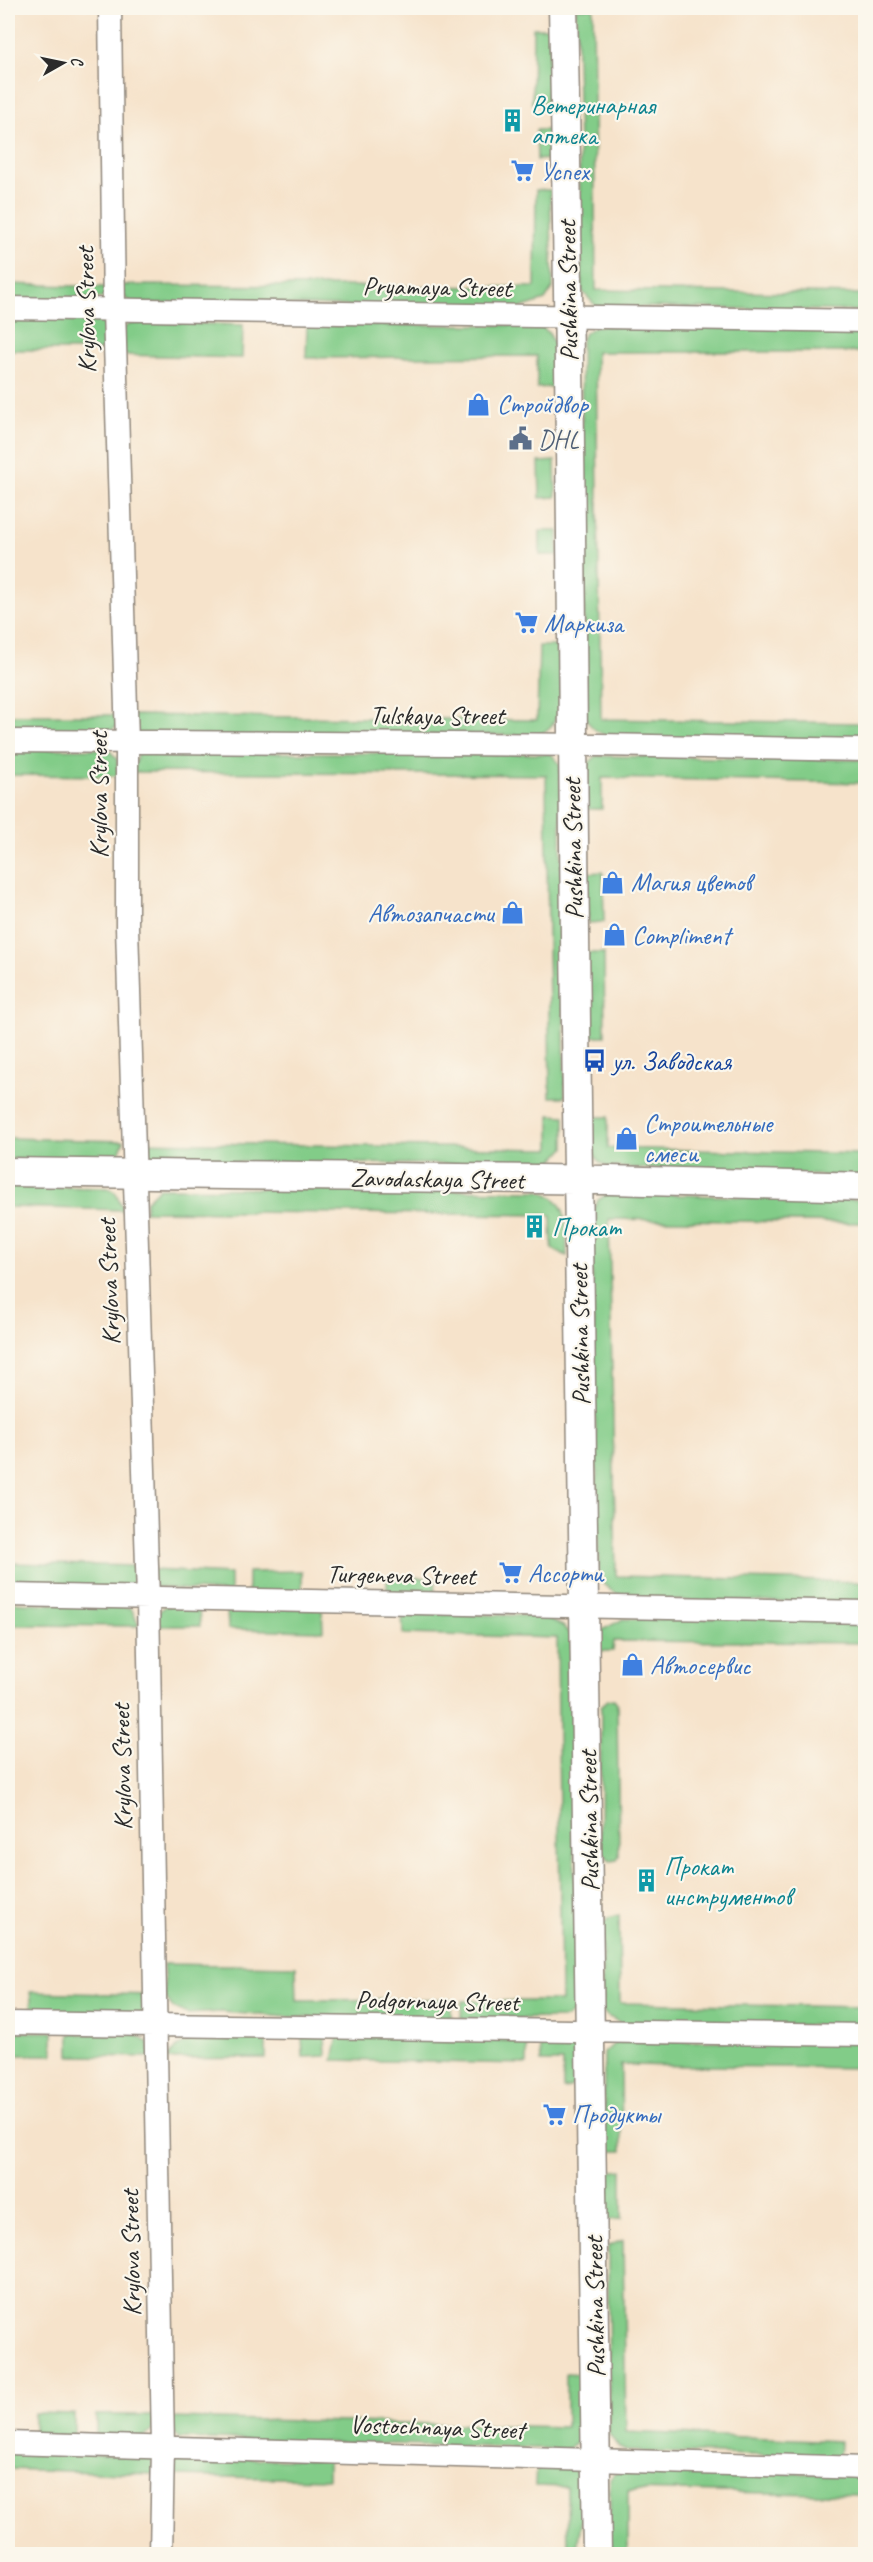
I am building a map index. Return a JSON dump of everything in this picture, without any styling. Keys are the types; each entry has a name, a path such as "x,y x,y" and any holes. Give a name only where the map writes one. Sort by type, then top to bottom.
{"main road":[{"name":"Pushkina Street","path":"563,8 569,318 572,745 597,2554"},
{"name":"Zavodaskaya Street","path":"8,1172 578,1180 866,1187"}],"street":[{"name":"Krylova Street","path":"110,8 114,310 127,741 127,927 148,1598 163,2447 161,2554"},
{"name":"Pryamaya Street","path":"8,308 866,321"},
{"name":"Tulskaya Street","path":"8,741 572,745 866,750"},
{"name":"Turgeneva Street","path":"8,1594 866,1612"},
{"name":"Podgornaya Street","path":"8,2023 866,2035"},
{"name":"Vostochnaya Street","path":"8,2443 866,2468"}],"green space":[{"path":"576,8 593,8 596,290 865,294 865,311 596,306 582,291"},
{"path":"533,28 550,28 549,102 532,103"},
{"path":"536,130 550,130 550,159 537,160"},
{"path":"536,190 550,190 553,288 545,300 520,308 133,303 125,298 120,285 535,287"},
{"path":"8,284 105,287 104,298 8,302"},
{"path":"8,315 99,318 105,326 109,350 8,350"},
{"path":"144,322 243,325 242,358 120,355 124,328 130,324"},
{"path":"307,325 537,325 545,329 553,343 554,387 537,388 537,356 306,358"},
{"path":"595,326 865,329 865,352 596,352 601,719 865,723 865,745 612,738 590,725 585,717 581,341 585,333"},
{"path":"555,461 556,497 540,498 539,462"},
{"path":"540,531 558,531 558,555 540,555"},
{"path":"539,646 557,646 561,697 555,721 547,730 537,735 136,736 131,715 537,720"},
{"path":"8,715 120,715 118,726 103,735 8,734"},
{"path":"8,749 108,749 117,759 118,776 8,775"},
{"path":"138,752 551,754 560,764 565,1097 550,1097 546,775 133,772"},
{"path":"596,756 865,760 865,783 602,778 602,809 585,809 587,765"},
{"path":"603,872 604,922 588,923 587,873"},
{"path":"586,953 604,953 605,1036 587,1036"},
{"path":"550,1115 565,1116 565,1148 553,1161 535,1165 146,1161 140,1142 550,1149"},
{"path":"590,1117 608,1117 608,1148 865,1154 865,1177 608,1167 596,1158 593,1152 590,1139"},
{"path":"8,1138 124,1141 119,1153 106,1162 8,1159"},
{"path":"8,1186 108,1188 116,1193 123,1210 8,1207"},
{"path":"159,1188 540,1191 550,1195 562,1208 566,1226 567,1256 552,1249 551,1215 145,1211 146,1201"},
{"path":"609,1193 865,1200 865,1223 609,1219 616,1576 865,1582 865,1603 634,1600 610,1589 599,1578 591,1218 598,1200"},
{"path":"8,1563 137,1566 132,1583 126,1588 8,1588"},
{"path":"152,1570 230,1574 230,1593 155,1587"},
{"path":"302,1571 302,1594 248,1595 248,1572"},
{"path":"387,1577 436,1578 435,1593 387,1594"},
{"path":"8,1602 131,1608 139,1626 8,1625"},
{"path":"165,1606 199,1606 200,1626 154,1626 156,1615"},
{"path":"227,1608 322,1608 323,1631 228,1629"},
{"path":"402,1613 543,1616 563,1626 571,1636 577,2006 567,2018 461,2019 462,2001 561,2001 557,1638 403,1634"},
{"path":"623,1619 865,1619 865,1643 614,1641 613,1651 599,1651 598,1636 602,1630"},
{"path":"614,1699 617,1703 619,1856 617,1860 610,1861 600,1848 601,1706 608,1700"},
{"path":"619,1915 620,2003 865,2007 865,2026 621,2023 607,2016 602,2010 602,1927 608,1918"},
{"path":"163,1964 296,1966 297,2000 451,1999 451,2021 287,2017 221,2012 188,2014 173,2008 166,1998"},
{"path":"30,1992 151,1995 142,2013 136,2017 33,2016"},
{"path":"8,2032 53,2032 53,2055 8,2055"},
{"path":"70,2034 135,2034 148,2043 151,2057 70,2056"},
{"path":"225,2034 266,2034 266,2058 167,2059 176,2049 198,2037"},
{"path":"539,2035 563,2039 576,2049 578,2078 570,2088 563,2089 563,2062 541,2062"},
{"path":"302,2036 325,2036 326,2056 303,2057"},
{"path":"338,2036 527,2036 527,2064 333,2060"},
{"path":"865,2040 865,2068 621,2065 622,2151 604,2151 604,2053 616,2042"},
{"path":"622,2170 622,2219 606,2220 606,2172"},
{"path":"623,2240 626,2432 840,2441 839,2458 626,2451 619,2448 609,2434 608,2246"},
{"path":"566,2373 582,2374 581,2436 578,2442 567,2449 179,2438 172,2431 170,2418 566,2427"},
{"path":"34,2413 74,2414 74,2436 34,2434"},
{"path":"96,2415 155,2415 151,2431 143,2437 96,2437"},
{"path":"8,2451 152,2457 154,2474 8,2469"},
{"path":"182,2457 328,2460 328,2479 172,2476 173,2465"},
{"path":"536,2465 573,2469 580,2478 585,2498 577,2554 568,2554 567,2487 535,2486"},
{"path":"616,2472 865,2474 865,2495 628,2490 628,2554 610,2554 610,2479"}],"place":[{"name":"Ветеринарная аптека","path":"513,120"},
{"name":"Успех","path":"522,171"},
{"name":"Стройдвор","path":"479,404"},
{"name":"DHL","path":"520,439"},
{"name":"Маркиза","path":"526,623"},
{"name":"Магия цветов","path":"613,882"},
{"name":"Автозапчасти","path":"512,913"},
{"name":"Compliment","path":"614,935"},
{"name":"ул. Заводская","path":"594,1061"},
{"name":"Строительные смеси","path":"626,1138"},
{"name":"Прокат","path":"534,1227"},
{"name":"Ассорти","path":"510,1573"},
{"name":"Автосервис","path":"632,1665"},
{"name":"Прокат инструментов","path":"646,1881"},
{"name":"Продукты","path":"554,2114"}]}
